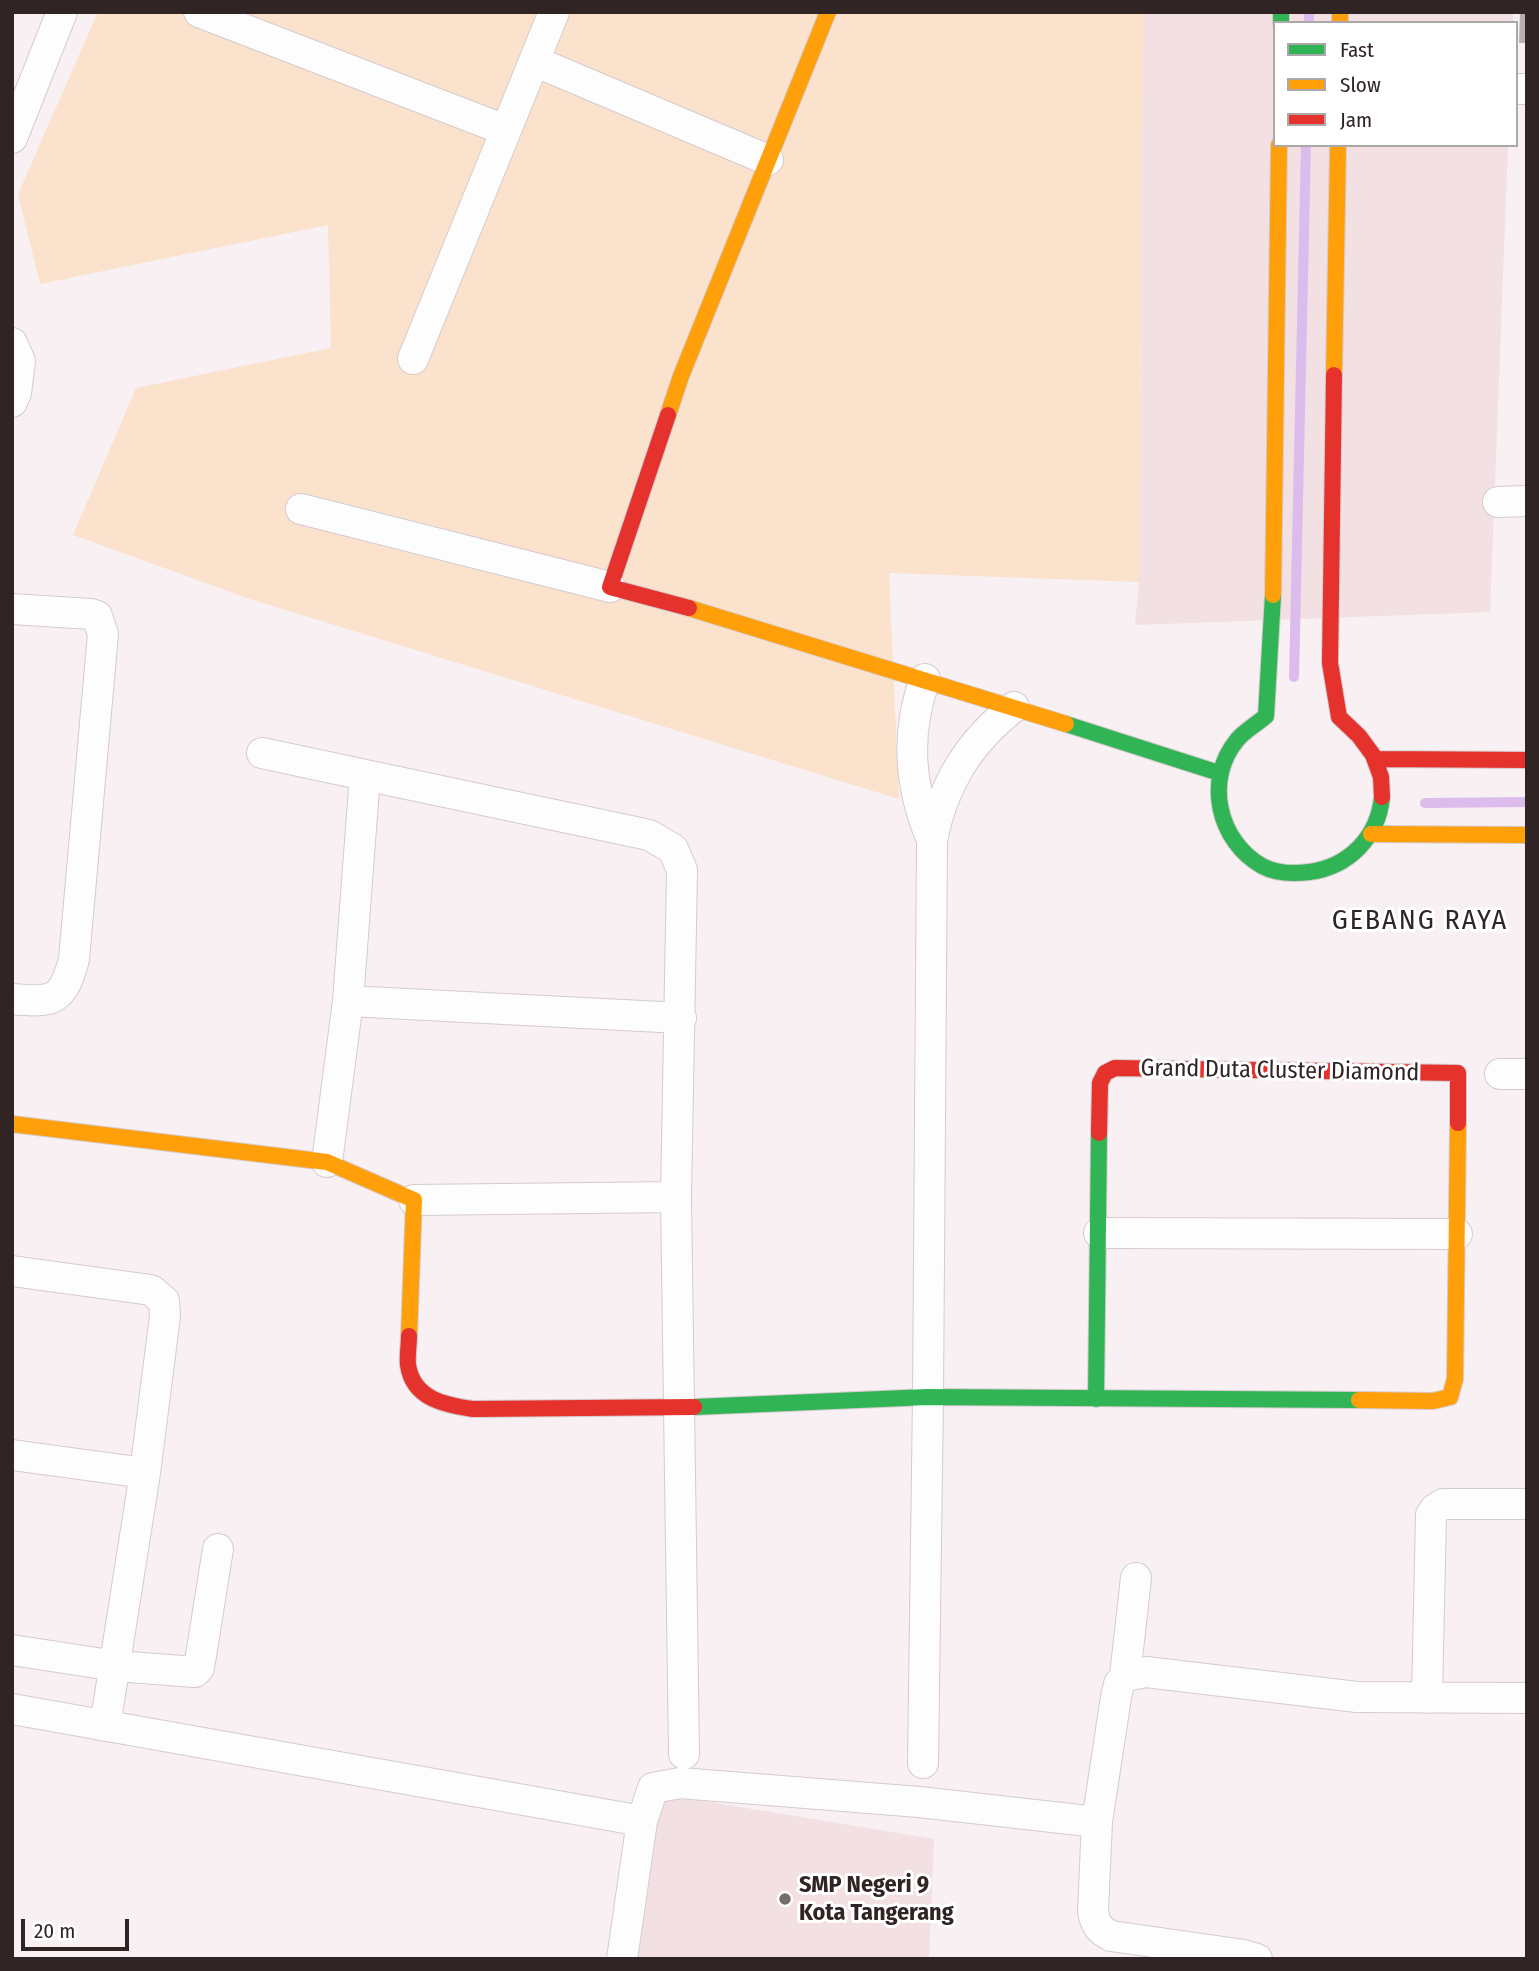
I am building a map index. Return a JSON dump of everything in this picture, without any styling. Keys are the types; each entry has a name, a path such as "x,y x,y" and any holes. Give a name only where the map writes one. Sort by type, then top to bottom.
{"street":[{"path":"12,138 62,12"},
{"path":"199,12 505,130"},
{"path":"413,359 554,12"},
{"path":"610,587 681,376 828,12"},
{"path":"534,61 768,160"},
{"path":"1279,147 1272,635 1266,716 1236,738 1219,773 1216,793 1220,816 1230,838 1246,855 1267,867 1289,874 1313,874 1336,866 1356,853 1371,835 1381,810 1382,784 1376,759 1365,740 1341,720 1330,663 1338,147"},
{"path":"12,343 20,361 12,402"},
{"path":"302,509 658,599 925,679 1219,773"},
{"path":"12,609 91,614 97,616 103,634 74,959 67,984 56,997 37,1001 12,999"},
{"path":"925,679 913,723 911,767 920,812 932,840"},
{"path":"923,1763 932,840 942,801 959,765 984,733 1014,707"},
{"path":"262,753 649,835 673,849 682,870 676,1197 684,1754"},
{"path":"1376,759 1527,760"},
{"path":"327,1162 348,1001 365,775"},
{"path":"1371,835 1527,835"},
{"path":"348,1001 681,1018"},
{"name":"Grand Duta Cluster Diamond","path":"414,1200 408,1366 418,1390 441,1404 473,1409 680,1408 928,1397 1096,1399 1444,1400 1450,1397 1455,1380 1458,1073 1115,1068 1105,1073 1100,1083 1096,1399"},
{"path":"12,1124 327,1162 414,1200 676,1197"},
{"path":"1099,1233 1457,1234"},
{"path":"12,1271 151,1290 164,1301 165,1316 145,1473 105,1726"},
{"path":"12,1455 145,1473"},
{"path":"1427,1698 1431,1515 1443,1504 1527,1504"},
{"path":"12,1650 116,1666 195,1672 199,1668 218,1549"},
{"path":"1136,1578 1125,1676 1119,1684 1116,1698 1097,1822 1093,1911 1095,1923 1101,1931 1111,1936 1257,1959"},
{"path":"1125,1676 1146,1672 1357,1697 1527,1698"},
{"path":"12,1709 642,1821"},
{"path":"622,1959 642,1821 653,1788 680,1783 919,1802 1097,1822"}],"shaded area":[{"path":"98,12 1143,12 1139,582 889,573 899,799 250,599 73,535 136,388 331,348 328,225 40,284 18,194"},
{"path":"1143,12 1513,12 1513,21 1273,21 1273,147 1508,147 1490,612 1135,625 1139,582"},
{"name":"SMP Negeri 9 Kota Tangerang","path":"655,1793 934,1839 929,1959 628,1959"}],"building":[{"path":"1520,12 1527,12 1527,43 1519,43"}],"waterway":[{"path":"1309,12 1309,21"},
{"path":"1294,677 1306,147"},
{"path":"1425,803 1527,802"}],"traffic: fast":[{"path":"1281,12 1281,21"},
{"path":"1273,595 1266,716 1237,740 1227,756 1219,791 1226,826 1247,855 1262,866 1285,873 1309,872 1337,864 1359,848 1375,825 1382,797"},
{"path":"1066,724 1219,773"},
{"path":"1096,1399 1099,1133"},
{"path":"694,1407 928,1397 1359,1400"}],"traffic: slow":[{"path":"668,415 681,376 828,12"},
{"path":"1340,12 1340,21"},
{"path":"1273,595 1279,147"},
{"path":"1334,375 1338,147"},
{"path":"689,608 1066,724"},
{"path":"1371,834 1527,835"},
{"path":"1359,1400 1433,1401 1450,1397 1455,1379 1458,1123"},
{"path":"12,1124 327,1162 414,1200 409,1336"}],"traffic: jam":[{"path":"1334,375 1330,663 1339,717 1359,736 1373,755 1381,777 1382,797"},
{"path":"668,415 610,587 689,608"},
{"path":"1376,759 1527,760"},
{"path":"1099,1133 1100,1083 1105,1073 1115,1068 1458,1073 1458,1123"},
{"path":"409,1336 408,1365 416,1386 432,1398 452,1405 473,1409 694,1407"}],"place":[{"name":"SMP Negeri 9 Kota Tangerang","path":"785,1899"}],"district":[{"name":"GEBANG RAYA","path":"1420,921"}]}
